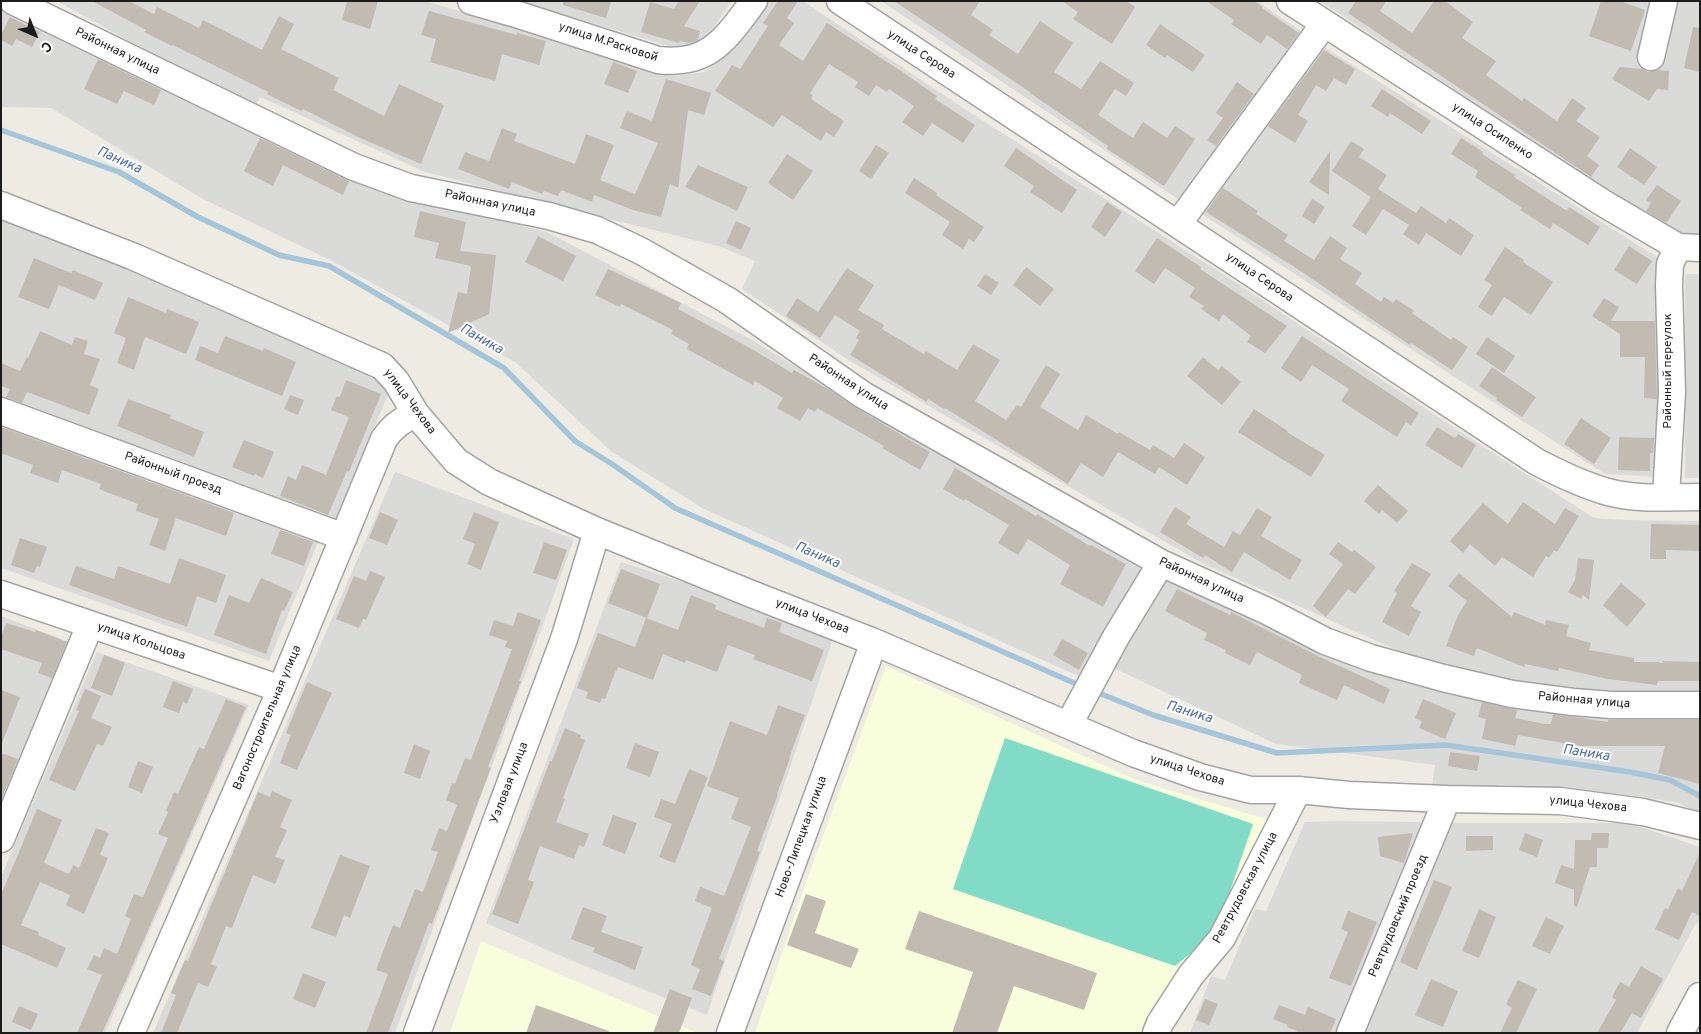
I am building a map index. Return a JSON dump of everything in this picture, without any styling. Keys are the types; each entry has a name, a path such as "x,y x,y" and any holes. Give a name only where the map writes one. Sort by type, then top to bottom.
{"street":[{"name":"Районная улица","path":"13,1 378,177 410,188 549,216 597,230 641,251 727,300 863,395 1161,563 1267,611 1325,641 1371,658 1443,678 1512,694 1612,705 1700,705"},
{"name":"улица М.Расковой","path":"471,1 658,60 676,62 707,53 725,39 754,1"},
{"name":"улица Серова","path":"840,1 1537,462 1565,476 1609,492 1640,496 1700,497"},
{"name":"улица Осипенко","path":"1290,1 1604,203 1689,248"},
{"path":"1651,57 1664,1"},
{"path":"1178,224 1324,24"},
{"name":"улица Чехова","path":"1,205 132,256 382,366 396,381 416,414 456,461 488,482 598,531 874,642 1133,753 1200,777 1251,790 1298,790 1349,795 1448,799 1560,801 1643,812 1700,826"},
{"name":"Районный переулок","path":"1666,497 1672,392 1670,264 1689,248"},
{"name":"Районный проезд","path":"1,411 344,537"},
{"name":"Вагоностроительная улица","path":"131,1033 281,689 384,438 391,428 400,421 416,414"},
{"name":"Узловая улица","path":"416,1033 564,639 598,531"},
{"path":"1069,724 1116,637 1161,563"},
{"name":"улица Кольцова","path":"1,594 281,689"},
{"path":"1,839 9,798 90,625"},
{"name":"Ново-Липецкая улица","path":"730,1033 874,642"},
{"name":"Ревтрудовская улица","path":"1156,1033 1160,1023 1191,974 1222,938 1298,790"},
{"name":"Ревтрудовский проезд","path":"1350,1033 1448,799"},
{"path":"1680,1033 1700,996"}],"shaded area":[{"path":"57,1 425,1 677,76 704,72 729,53 768,1 803,1 974,115 1226,276 1594,518 1700,521 1700,695 1637,696 1502,681 1410,656 1202,563 850,361 742,289 755,261 721,247 423,171 260,97 256,104 129,41"},
{"path":"519,1 732,1 701,45 685,51"},
{"path":"881,1 1257,1 1309,37 1185,204"},
{"path":"1320,1 1700,1 1700,239 1681,239"},
{"path":"1,3 415,200 547,232 750,339 937,451 1142,570 1083,678 704,509 612,452 515,362 332,261 203,199 51,108 1,107"},
{"path":"1316,42 1657,257 1664,319 1663,477 1605,474 1194,209"},
{"path":"1,214 371,368 388,395 334,523 1,400"},
{"path":"1685,274 1700,274 1700,478 1685,478"},
{"path":"1,419 319,540 269,661 1,568"},
{"path":"395,472 574,539 395,1033 153,1033"},
{"path":"621,562 695,586 833,639 707,1015 570,960 486,923"},
{"path":"1165,576 1321,654 1700,715 1700,815 1680,803 1648,798 1499,784 1492,791 1432,785 1435,765 1276,744 1109,666"},
{"path":"1,616 75,644 16,789 1,785"},
{"path":"97,652 249,705 105,1033 1,1033 1,877"},
{"path":"886,666 1136,780 1269,820 1215,939 1155,1003 1143,1033 755,1033 805,885"},
{"path":"1005,738 1253,824 1216,932 1175,966 953,889"},
{"path":"1305,822 1420,822 1423,826 1335,1033 1190,1033 1211,976 1225,980 1255,909 1266,911"},
{"path":"1450,823 1629,823 1700,847 1700,921 1695,925 1637,1033 1361,1033"},
{"path":"481,941 698,1033 450,1033"}],"building":[{"path":"92,1 129,1 154,14 157,7 199,28 203,20 262,50 279,16 294,24 281,49 339,78 333,90 384,116 399,84 444,105 421,164 358,137 303,109 301,111 267,94 268,92 144,32 146,30"},
{"path":"347,1 378,1 370,29 342,20"},
{"path":"563,1 611,1 606,18 563,5"},
{"path":"679,1 700,1 684,26 700,31 698,40 689,43 680,41 679,43 641,32 650,2 674,9"},
{"path":"778,1 798,1 787,18 794,23 779,45 803,61 827,23 901,71 937,96 935,99 975,125 963,143 932,123 923,136 902,122 914,106 889,89 887,92 876,85 869,96 855,87 858,82 829,64 810,93 813,95 811,99 844,121 834,137 826,132 821,141 782,115 773,127 715,91 732,65 740,69 768,26 763,23"},
{"path":"894,1 980,1 971,15 993,30 989,35 1018,54 1040,21 1073,43 1054,72 1081,89 1100,61 1134,83 1126,96 1115,89 1098,115 1133,138 1143,122 1167,138 1175,126 1195,139 1164,186 1107,149 1108,146 1030,92"},
{"path":"1062,1 1126,1 1135,7 1112,44 1073,19 1078,12"},
{"path":"1206,1 1254,1 1299,33 1287,49 1267,35 1261,44 1231,24 1234,20"},
{"path":"1356,1 1386,1 1380,11 1412,33 1434,1 1445,1 1473,22 1462,38 1496,61 1486,75 1522,101 1524,98 1557,121 1572,98 1586,108 1576,121 1600,137 1587,156 1599,165 1591,177 1348,13"},
{"path":"1601,1 1620,1 1645,10 1631,51 1589,36"},
{"path":"429,11 546,41 539,65 502,54 495,81 430,62 436,39 421,35"},
{"path":"10,17 40,32 32,47 16,39 12,46 1,40 1,35"},
{"path":"1160,24 1205,55 1193,72 1167,55 1165,58 1146,45"},
{"path":"1693,27 1700,28 1700,72 1684,68"},
{"path":"1324,50 1355,69 1346,85 1334,78 1326,91 1316,85 1298,115 1308,121 1295,143 1268,126"},
{"path":"98,59 161,90 154,105 124,91 117,104 84,89"},
{"path":"613,62 637,71 628,93 604,84"},
{"path":"1620,67 1642,69 1648,72 1658,70 1669,71 1668,90 1657,89 1649,101 1612,79"},
{"path":"666,79 711,93 704,115 688,110 678,188 670,184 661,217 633,210 594,195 592,202 561,190 558,196 544,191 542,194 512,182 509,189 458,169 465,152 489,161 502,128 517,134 514,141 575,164 586,134 614,145 600,180 635,194 658,143 620,128 627,111 652,121"},
{"path":"1237,82 1254,94 1216,146 1207,140 1223,118 1216,113"},
{"path":"1382,89 1431,121 1422,134 1390,113 1388,117 1371,106"},
{"path":"260,138 349,181 343,195 283,165 273,186 244,171"},
{"path":"1461,138 1515,175 1514,177 1567,211 1569,207 1600,227 1588,245 1553,223 1550,229 1475,177 1478,171 1451,154"},
{"path":"1351,141 1364,149 1359,157 1387,175 1378,189 1416,213 1421,206 1446,223 1449,218 1474,235 1461,256 1426,233 1419,245 1403,234 1409,225 1383,209 1366,235 1352,226 1371,197 1332,171"},
{"path":"876,145 889,153 871,179 859,171"},
{"path":"1016,148 1077,190 1062,213 1030,192 1034,186 1004,166"},
{"path":"1630,148 1657,167 1644,185 1617,167"},
{"path":"1330,151 1329,195 1309,182"},
{"path":"787,154 813,171 793,200 768,183"},
{"path":"698,165 748,187 737,211 685,187"},
{"path":"914,178 984,227 974,242 969,239 963,249 942,235 950,222 905,193"},
{"path":"1657,185 1681,201 1666,223 1646,211 1651,203 1646,200"},
{"path":"1223,188 1258,211 1256,214 1288,235 1284,241 1314,260 1330,236 1347,248 1340,259 1362,273 1355,284 1381,302 1384,297 1393,303 1396,299 1414,311 1412,313 1451,340 1453,337 1468,347 1452,370 1411,343 1410,345 1296,268 1206,212"},
{"path":"1312,199 1325,207 1314,224 1302,216"},
{"path":"1107,202 1122,212 1105,237 1091,227"},
{"path":"420,211 466,222 460,251 496,255 489,314 448,333 458,292 467,294 471,266 435,258 439,243 414,237"},
{"path":"736,221 751,228 741,250 726,243"},
{"path":"538,236 576,256 563,281 525,262"},
{"path":"1157,238 1201,267 1200,269 1287,326 1265,353 1247,342 1251,336 1223,314 1219,321 1201,309 1204,306 1189,297 1195,288 1165,268 1154,284 1135,271"},
{"path":"1629,246 1652,261 1637,284 1614,270"},
{"path":"1505,247 1524,260 1523,262 1553,282 1531,315 1504,297 1492,316 1478,307 1492,285 1484,280"},
{"path":"34,258 71,273 73,270 103,283 95,300 59,285 49,309 18,297"},
{"path":"1026,267 1054,289 1040,306 1013,285"},
{"path":"847,268 874,285 858,310 884,325 882,329 924,354 926,351 957,370 973,344 1000,360 975,401 1006,420 1017,405 1021,407 1046,365 1060,374 1040,407 1078,430 1086,415 1150,450 1153,445 1174,458 1184,443 1205,457 1187,485 1159,467 1155,474 1118,452 1103,477 1081,463 1068,484 945,408 928,399 927,402 850,355 859,340 856,338 860,331 835,315 820,338 786,316 797,298 818,312"},
{"path":"608,269 681,303 678,309 792,373 794,370 828,389 930,452 920,470 882,448 884,446 817,408 815,412 808,408 800,421 777,408 783,398 755,381 753,385 687,349 689,344 671,334 673,330 621,304 620,307 595,295"},
{"path":"985,274 999,283 991,295 977,286"},
{"path":"128,297 166,313 167,309 199,322 186,354 145,337 134,370 117,363 126,338 114,333"},
{"path":"1604,298 1619,307 1611,321 1655,321 1657,399 1644,398 1645,357 1620,357 1620,334 1592,316"},
{"path":"40,331 72,345 75,337 88,341 84,354 100,359 90,385 99,389 89,415 27,392 22,403 6,397 10,389 1,386 1,363 20,371"},
{"path":"225,336 263,351 264,348 296,362 282,396 195,360 200,346 218,353"},
{"path":"1302,336 1419,413 1411,425 1406,422 1397,437 1341,401 1349,389 1312,365 1301,382 1281,368"},
{"path":"1487,337 1515,356 1504,373 1476,354"},
{"path":"1203,357 1218,370 1222,366 1241,382 1222,405 1187,376"},
{"path":"1492,367 1536,397 1522,417 1479,386"},
{"path":"346,380 381,394 349,472 347,471 328,515 280,496 288,476 296,480 302,465 326,475 349,417 331,410 337,396 340,397"},
{"path":"290,395 304,400 298,415 284,409"},
{"path":"128,399 171,415 170,418 204,432 194,457 117,426"},
{"path":"1254,409 1325,455 1311,477 1238,432"},
{"path":"1581,418 1611,438 1594,464 1564,444"},
{"path":"1,427 234,513 226,536 176,518 165,551 149,545 159,519 136,511 138,504 99,489 101,484 62,470 58,483 30,473 33,465 1,453"},
{"path":"1437,427 1455,438 1458,434 1476,445 1462,468 1425,445"},
{"path":"1619,437 1654,438 1653,453 1650,453 1650,471 1618,470"},
{"path":"244,440 274,452 263,478 232,467"},
{"path":"955,468 1036,516 1037,514 1090,546 1126,564 1103,607 1060,584 1070,565 1028,539 1018,555 998,543 1009,525 965,499 964,501 943,489"},
{"path":"1378,485 1408,511 1397,523 1382,510 1379,514 1364,501"},
{"path":"1523,502 1555,524 1565,508 1579,516 1557,552 1554,550 1549,558 1546,556 1533,577 1502,557 1495,566 1470,544 1463,553 1450,541 1483,503 1508,524"},
{"path":"1175,507 1191,517 1186,524 1224,547 1233,531 1240,535 1257,508 1272,517 1261,536 1302,560 1290,580 1244,552 1232,572 1205,555 1203,558 1160,532"},
{"path":"380,512 398,520 387,545 369,538"},
{"path":"474,512 499,522 481,570 467,564 475,544 463,539"},
{"path":"1651,524 1700,525 1700,551 1666,550 1666,559 1650,559"},
{"path":"280,530 313,542 304,566 271,554"},
{"path":"20,538 47,547 40,567 37,566 34,573 11,565"},
{"path":"544,542 567,550 556,580 533,573"},
{"path":"1338,542 1352,552 1354,550 1376,567 1355,594 1348,589 1326,617 1313,606 1343,564 1329,554"},
{"path":"179,558 226,575 216,603 197,596 187,627 69,585 76,566 114,579 118,566 170,584"},
{"path":"1578,558 1594,560 1589,600 1583,595 1581,599 1568,592 1575,580"},
{"path":"1412,563 1431,574 1411,606 1421,612 1409,636 1382,622 1397,593 1394,591"},
{"path":"621,569 660,584 647,618 608,603"},
{"path":"370,571 385,577 366,620 363,619 359,628 336,619 354,576 366,581"},
{"path":"1459,573 1512,617 1514,612 1545,625 1546,620 1569,625 1566,636 1591,643 1589,650 1634,658 1634,662 1699,662 1700,681 1658,681 1657,685 1608,679 1559,668 1558,671 1525,664 1524,667 1477,648 1474,656 1446,646 1458,615 1467,601 1448,586"},
{"path":"261,578 293,592 284,611 282,610 266,654 214,635 229,595 249,603"},
{"path":"1621,583 1646,604 1627,627 1603,605"},
{"path":"1177,589 1230,615 1231,612 1322,658 1390,689 1384,704 1344,685 1337,700 1299,683 1302,675 1257,652 1250,665 1225,653 1226,650 1204,640 1207,633 1165,611"},
{"path":"691,595 716,605 715,609 764,628 767,618 782,623 779,632 824,650 812,681 753,659 755,655 728,645 717,672 686,660 685,663 663,654 653,680 618,667 605,699 602,698 600,703 586,698 588,692 577,688 598,633 635,647 646,618 678,630"},
{"path":"518,612 541,620 519,681 521,681 488,767 491,768 432,924 429,923 388,1033 366,1033 388,974 376,970 393,925 400,928 415,889 423,892 438,852 431,850 439,828 447,831 457,805 446,800 452,783 455,784 465,758 471,760 512,649 505,647 507,641 489,635 494,620 513,626"},
{"path":"6,623 35,632 36,630 67,642 52,678 38,673 42,663 1,649 1,637"},
{"path":"1062,639 1088,653 1079,670 1053,655"},
{"path":"104,655 125,663 112,696 91,688"},
{"path":"173,681 193,689 187,704 183,702 179,713 163,707"},
{"path":"307,682 332,693 297,770 280,763 291,735 286,733"},
{"path":"85,689 101,696 91,718 112,727 103,746 97,744 75,791 49,780 79,711 76,710"},
{"path":"1,690 20,697 2,743 1,743"},
{"path":"226,699 246,707 127,978 102,1033 77,1033 102,975 87,969 94,955 100,958 104,948 117,954 131,919 125,916 134,894 143,897 168,838 158,834 168,812 166,811 174,792 178,794 199,747 204,749"},
{"path":"1423,699 1456,713 1445,739 1419,728 1422,721 1415,718"},
{"path":"1482,702 1517,710 1515,718 1545,724 1551,724 1553,714 1608,722 1608,720 1700,720 1700,784 1658,773 1665,746 1580,746 1518,735 1515,746 1482,739 1486,719 1478,717"},
{"path":"778,705 805,715 757,851 760,852 719,959 724,961 711,996 692,989 700,969 691,965 712,908 695,901 700,887 724,896 751,827 731,819 739,798 707,786 730,721 767,735"},
{"path":"565,728 581,735 580,738 585,740 556,822 589,834 584,847 579,845 574,859 540,846 528,880 534,882 518,924 492,914 550,761 552,761"},
{"path":"635,743 659,752 650,777 626,768"},
{"path":"414,744 430,751 420,779 404,773"},
{"path":"1450,752 1480,756 1477,771 1448,766"},
{"path":"1,753 18,759 2,798 1,798"},
{"path":"138,761 153,767 142,793 128,787"},
{"path":"689,769 708,777 675,863 659,857 672,824 654,817 661,799 675,804"},
{"path":"272,791 292,800 280,827 287,830 275,857 285,860 275,884 253,875 232,928 226,926 211,964 217,967 208,987 198,983 177,1033 161,1033 176,995 171,993 185,960 188,961 258,792 270,797"},
{"path":"37,809 62,820 44,863 69,874 73,865 79,868 96,828 109,833 100,855 108,858 84,914 66,905 70,895 40,882 21,925 39,932 38,935 66,948 57,968 1,944 1,895"},
{"path":"613,815 637,823 625,854 602,845"},
{"path":"1413,833 1404,863 1380,856 1378,837"},
{"path":"1525,833 1543,840 1537,857 1519,850"},
{"path":"1592,833 1609,833 1608,848 1597,848 1597,867 1590,867 1577,907 1574,906 1574,890 1555,883 1561,865 1574,869 1575,840 1591,840"},
{"path":"1466,836 1493,836 1493,850 1466,851"},
{"path":"1700,852 1700,916 1692,912 1679,940 1655,929 1665,908 1668,909 1678,888 1682,891"},
{"path":"340,855 370,866 350,918 344,915 336,937 311,928"},
{"path":"1434,880 1452,887 1417,970 1400,962"},
{"path":"806,894 826,901 815,933 859,949 851,968 787,945"},
{"path":"583,907 607,916 601,932 643,947 635,970 593,952 595,948 571,939"},
{"path":"1479,909 1496,917 1479,958 1462,951"},
{"path":"919,911 1097,973 1084,1010 1014,986 997,1033 952,1033 973,972 905,949"},
{"path":"1348,911 1377,922 1351,986 1329,978 1348,932 1341,929"},
{"path":"1546,917 1564,926 1550,954 1532,946"},
{"path":"1641,966 1663,979 1641,1018 1632,1013 1620,1033 1597,1033 1616,1000 1612,997 1620,982 1629,987"},
{"path":"303,973 326,982 315,1008 293,999"},
{"path":"1431,979 1458,991 1443,1027 1415,1015"},
{"path":"1518,980 1537,989 1516,1033 1500,1033 1512,1008 1506,1004"},
{"path":"670,989 692,998 679,1033 653,1033"},
{"path":"1205,999 1218,1004 1209,1025 1196,1020"},
{"path":"536,1005 609,1031 608,1033 526,1033"},
{"path":"1279,1005 1305,1015 1308,1007 1336,1019 1330,1033 1301,1033 1273,1019"},
{"path":"19,1006 38,1014 31,1030 12,1022"}],"waterway":[{"name":"Паника","path":"1,130 119,172 198,217 279,255 329,266 504,368 575,441 675,508 1081,686"},
{"name":"Паника","path":"1094,691 1153,715 1277,753 1446,745 1630,772 1670,780 1700,796"}]}
